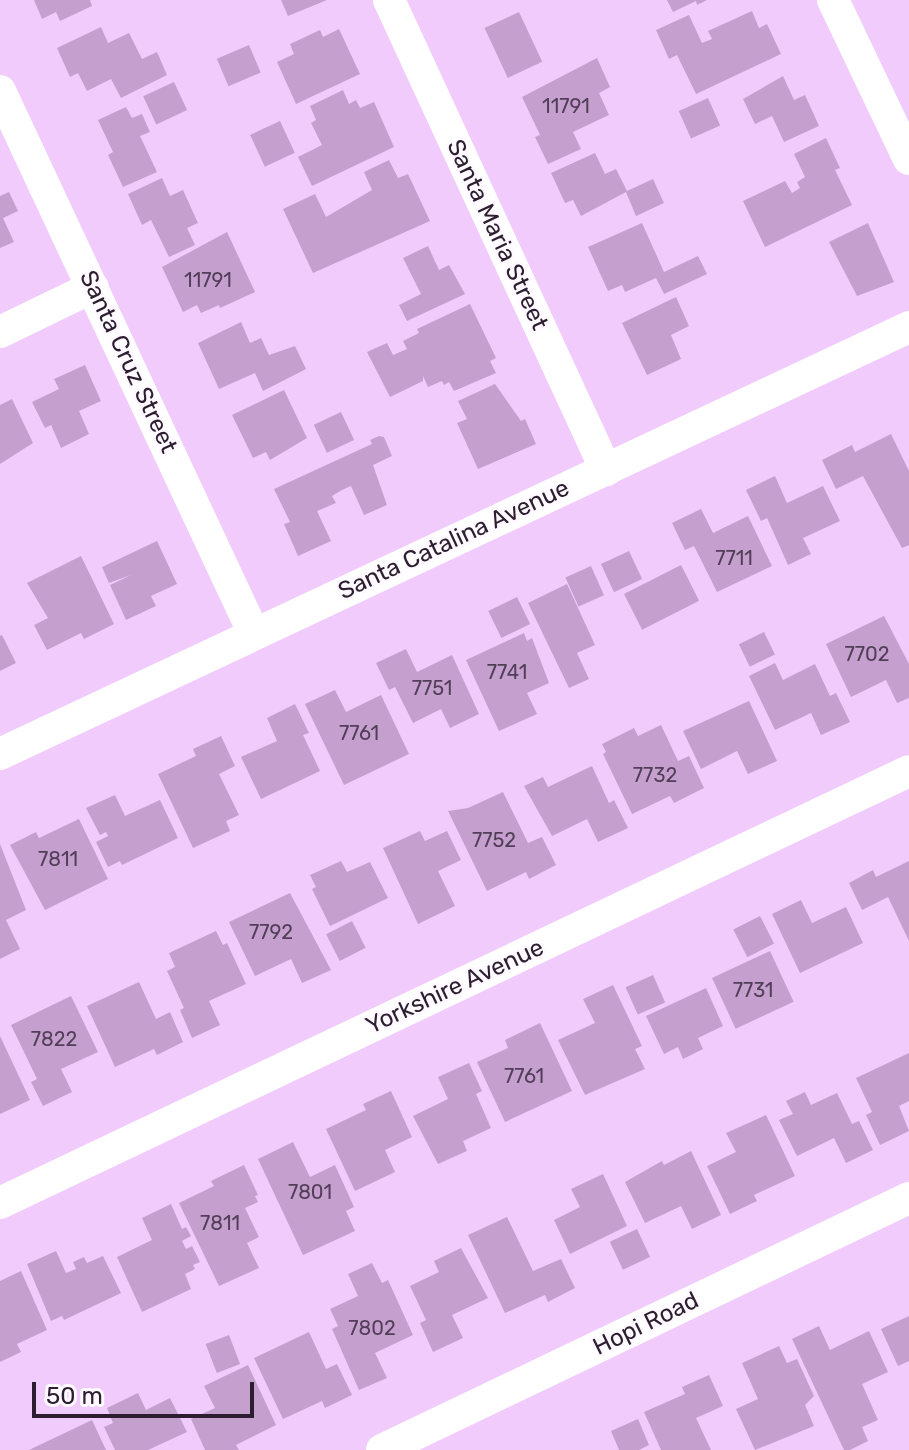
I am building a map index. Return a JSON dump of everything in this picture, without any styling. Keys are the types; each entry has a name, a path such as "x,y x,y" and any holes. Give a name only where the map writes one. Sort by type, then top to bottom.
{"street":[{"name":"Santa Maria Street","path":"389,0 606,470"},
{"path":"833,0 909,159"},
{"name":"Santa Cruz Street","path":"0,91 254,634"},
{"path":"0,332 93,287"},
{"name":"Santa Catalina Avenue","path":"0,754 909,327"},
{"name":"Yorkshire Avenue","path":"0,1203 909,771"},
{"name":"Hopi Road","path":"382,1450 909,1198"}],"building":[{"path":"34,0 90,0 92,6 60,21 56,12 42,19"},
{"path":"281,0 327,0 288,16"},
{"path":"667,0 707,0 697,5 696,1 673,12"},
{"path":"752,11 759,28 767,24 781,54 696,94 677,55 669,59 656,30 689,15 702,43 712,39 708,31"},
{"path":"519,12 542,62 508,78 485,28"},
{"path":"101,27 108,43 129,33 142,59 157,52 167,75 121,98 111,79 87,91 78,73 70,77 57,48"},
{"path":"339,29 360,74 296,104 277,62 294,54 290,44 320,30 323,37"},
{"path":"249,45 261,73 229,86 217,59"},
{"path":"597,58 610,87 599,93 609,115 573,132 581,149 548,164 535,137 540,135 522,97"},
{"path":"783,76 794,100 805,95 819,126 784,142 772,116 755,124 743,99"},
{"path":"174,82 187,110 156,124 143,96"},
{"path":"343,90 349,104 356,100 360,108 374,102 394,147 312,186 298,157 322,145 311,123 316,120 310,106"},
{"path":"708,98 720,125 691,138 679,111"},
{"path":"126,107 132,118 142,114 150,132 140,136 157,172 123,187 108,155 113,152 98,120"},
{"path":"280,121 295,153 265,167 250,135"},
{"path":"826,138 840,168 835,170 852,205 765,247 743,201 785,181 792,193 800,188 797,182 805,177 794,154"},
{"path":"595,153 605,174 616,169 627,191 653,179 664,203 636,216 626,192 581,216 573,200 565,203 551,173"},
{"path":"389,160 398,178 408,174 430,221 313,273 283,209 315,194 326,217 372,190 364,172"},
{"path":"162,178 170,196 183,190 198,223 187,228 195,245 169,257 151,220 142,225 128,194"},
{"path":"9,192 18,211 3,218 14,242 0,248 0,196"},
{"path":"642,223 664,272 698,256 707,274 664,294 656,278 625,292 622,285 608,291 588,247"},
{"path":"868,223 894,282 857,296 829,242"},
{"path":"227,232 255,292 220,308 219,305 201,313 197,305 183,312 162,267"},
{"path":"428,246 439,270 449,265 465,294 407,321 399,305 421,294 403,258"},
{"path":"676,297 689,326 671,335 681,359 647,375 622,323"},
{"path":"470,304 496,358 490,361 496,373 454,391 449,382 444,385 442,381 428,387 423,376 423,381 390,397 367,352 387,343 393,355 407,349 403,341 419,333 417,329"},
{"path":"241,322 250,343 261,338 269,355 295,346 306,369 263,391 255,373 219,389 198,343"},
{"path":"85,365 101,401 79,411 89,434 61,448 51,425 45,428 32,402 59,389 54,379"},
{"path":"495,384 521,421 525,419 536,444 478,469 457,423 467,419 458,401"},
{"path":"284,390 307,438 270,460 266,452 253,458 232,415"},
{"path":"12,399 33,443 0,464 0,405"},
{"path":"341,412 354,440 327,453 314,425"},
{"path":"891,434 909,471 909,545 902,548 863,476 836,489 822,460 852,445 855,452"},
{"path":"384,437 392,456 373,465 387,505 364,515 351,486 342,490 332,496 336,503 317,511 331,541 298,556 284,524 290,522 274,489 372,444 370,440"},
{"path":"775,476 787,503 823,486 840,521 803,538 811,554 788,565 767,518 761,521 746,490"},
{"path":"701,509 713,533 748,516 772,566 717,592 694,546 685,550 672,523"},
{"path":"157,541 177,584 151,596 156,606 126,620 110,585 131,575 109,583 102,567"},
{"path":"629,551 642,579 614,592 601,564"},
{"path":"81,556 114,624 84,639 81,633 47,650 34,625 48,618 27,583"},
{"path":"681,565 699,601 642,630 624,594"},
{"path":"591,566 604,595 578,607 565,577"},
{"path":"567,584 595,645 577,653 589,679 569,688 528,603"},
{"path":"517,597 530,624 501,638 488,611"},
{"path":"884,616 909,664 909,698 897,703 886,680 851,697 826,644"},
{"path":"764,632 775,654 750,667 739,644"},
{"path":"524,633 527,641 532,638 549,683 527,693 537,714 499,731 466,660"},
{"path":"0,636 16,663 0,671"},
{"path":"406,649 417,672 452,655 479,714 450,728 441,709 413,723 395,687 389,690 376,663"},
{"path":"775,663 783,680 815,664 830,696 836,693 850,722 821,735 811,713 775,730 749,676"},
{"path":"335,690 346,712 381,695 409,754 344,785 305,704"},
{"path":"749,701 777,761 748,774 737,751 701,769 683,731"},
{"path":"295,704 309,733 303,735 320,771 261,799 241,757 277,741 267,718"},
{"path":"661,725 678,761 689,756 704,788 674,803 670,796 632,814 603,754 606,752 602,744 634,728 638,736"},
{"path":"221,736 235,766 219,774 239,815 226,821 230,831 193,848 158,774 196,756 193,749"},
{"path":"592,766 609,803 614,800 628,828 598,842 587,819 552,836 524,786 543,777 548,787"},
{"path":"503,792 528,843 542,837 556,865 529,879 526,872 487,891 448,811 468,808"},
{"path":"115,795 125,816 160,800 178,838 122,865 120,861 108,867 96,842 108,836 106,832 100,835 86,808"},
{"path":"79,819 108,879 45,910 10,845 36,832 39,838"},
{"path":"420,831 425,841 447,831 461,860 438,871 455,906 418,924 383,848"},
{"path":"0,844 26,910 6,920 20,949 0,959"},
{"path":"341,861 347,872 370,862 388,898 330,926 312,889 316,887 310,875"},
{"path":"909,861 909,941 888,897 862,910 849,883 873,870 876,877"},
{"path":"290,893 331,970 302,983 291,959 255,976 229,922"},
{"path":"801,900 812,923 846,907 863,943 800,973 772,914"},
{"path":"760,916 774,944 747,957 733,930"},
{"path":"352,921 366,948 340,961 326,934"},
{"path":"216,931 223,945 227,943 246,984 209,1001 220,1025 192,1038 180,1010 184,1008 167,971 175,967 169,953"},
{"path":"770,951 794,1002 736,1029 712,978"},
{"path":"653,975 665,1002 638,1015 626,987"},
{"path":"139,982 156,1019 170,1012 183,1042 157,1055 154,1049 115,1067 87,1006"},
{"path":"613,985 642,1046 635,1049 645,1069 585,1095 558,1040 595,1023 583,999"},
{"path":"706,988 723,1026 698,1038 703,1049 683,1059 678,1047 664,1054 646,1016"},
{"path":"71,996 98,1052 61,1069 72,1092 43,1106 31,1082 37,1079 11,1025"},
{"path":"540,1023 572,1091 505,1122 477,1062 508,1048 505,1040"},
{"path":"0,1036 30,1100 0,1114"},
{"path":"909,1053 909,1101 899,1106 909,1131 880,1145 866,1115 872,1112 856,1078"},
{"path":"469,1063 482,1091 476,1094 491,1128 463,1141 467,1151 438,1164 413,1116 448,1099 438,1077"},
{"path":"391,1091 412,1137 385,1150 395,1172 355,1191 326,1129 366,1110 363,1104"},
{"path":"805,1092 811,1105 837,1093 852,1124 859,1121 873,1150 846,1163 834,1138 797,1156 779,1120 793,1114 786,1101"},
{"path":"766,1115 795,1176 754,1195 757,1201 730,1214 707,1166 736,1152 726,1133"},
{"path":"293,1142 310,1177 335,1165 354,1207 346,1211 355,1231 303,1255 258,1159"},
{"path":"691,1151 721,1215 692,1229 681,1206 645,1223 625,1182 662,1161 664,1165"},
{"path":"244,1165 258,1195 255,1196 258,1202 245,1208 259,1237 247,1243 259,1268 219,1286 179,1203 214,1186 211,1181"},
{"path":"603,1174 627,1226 570,1254 554,1220 580,1207 571,1189"},
{"path":"171,1204 182,1229 186,1227 191,1236 182,1241 186,1249 192,1246 200,1262 185,1274 191,1289 142,1312 117,1257 152,1240 142,1218"},
{"path":"507,1217 533,1271 561,1259 575,1288 548,1302 545,1295 505,1313 468,1235"},
{"path":"637,1229 650,1257 623,1270 610,1242"},
{"path":"461,1248 488,1298 452,1315 463,1338 433,1352 420,1323 426,1320 410,1286 439,1272 434,1261"},
{"path":"56,1251 66,1273 76,1269 73,1262 84,1257 87,1263 103,1256 121,1293 64,1320 62,1316 51,1321 27,1264"},
{"path":"372,1263 382,1283 388,1280 413,1335 375,1353 387,1378 359,1390 332,1329 338,1326 330,1309 358,1296 348,1274"},
{"path":"21,1271 47,1330 17,1344 21,1352 0,1362 0,1281"},
{"path":"909,1316 909,1361 898,1366 881,1329"},
{"path":"819,1326 830,1350 869,1331 888,1372 862,1384 878,1420 862,1427 868,1441 850,1450 844,1450 792,1339"},
{"path":"309,1332 326,1369 337,1364 352,1395 325,1408 322,1401 283,1419 254,1358"},
{"path":"229,1335 240,1364 217,1373 206,1344"},
{"path":"779,1346 787,1363 797,1359 814,1396 805,1405 814,1426 755,1450 736,1409 758,1399 742,1363"},
{"path":"248,1365 276,1425 236,1445 239,1450 205,1450 191,1419 215,1408 204,1386"},
{"path":"709,1375 723,1406 696,1418 711,1450 661,1450 644,1412 685,1394 682,1387"},
{"path":"138,1393 146,1410 170,1398 187,1432 148,1450 115,1450 104,1427 113,1423 107,1408"},
{"path":"638,1419 649,1445 639,1450 619,1450 611,1431"},
{"path":"92,1420 106,1450 29,1450"}]}
